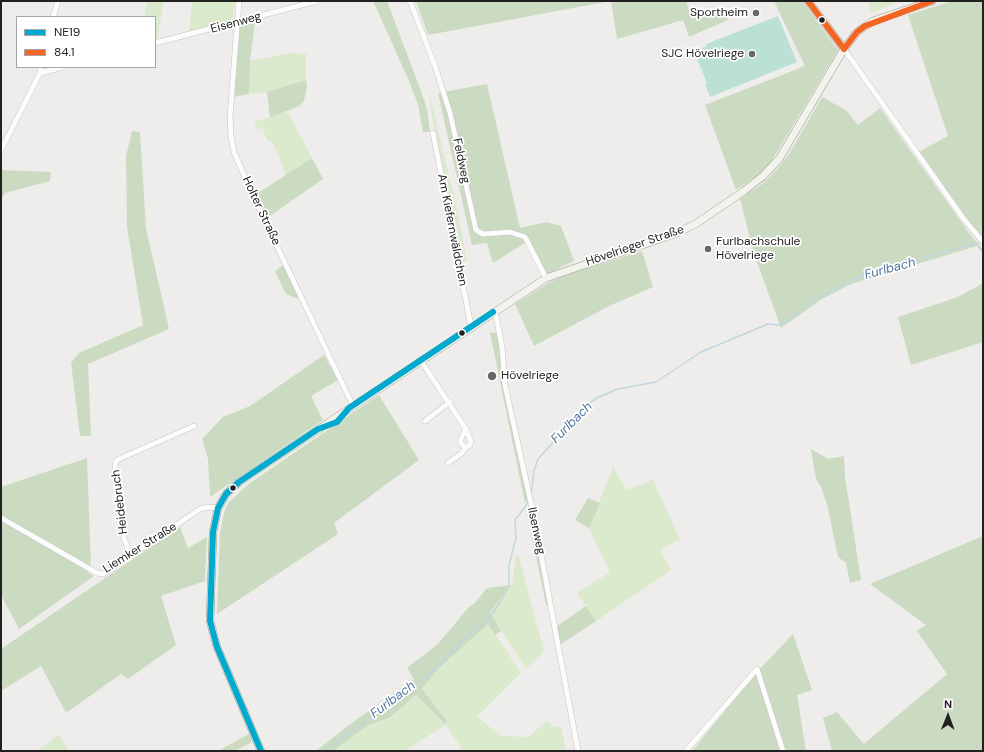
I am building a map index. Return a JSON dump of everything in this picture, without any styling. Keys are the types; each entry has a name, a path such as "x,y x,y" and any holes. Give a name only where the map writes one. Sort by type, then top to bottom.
{"main road":[{"path":"808,1 844,49"},
{"name":"Hövelrieger Straße","path":"261,751 217,647 210,621 212,532 218,508 226,494 239,482 546,278 686,230 763,176 779,159 789,145 844,49 857,32 865,26 932,1"}],"street":[{"path":"53,16 58,1"},
{"name":"Holter Straße","path":"239,1 236,23 230,122 234,152 351,407"},
{"name":"Eisenweg","path":"156,44 317,1"},
{"name":"Feldweg","path":"410,1 436,66 450,113 476,230 483,234 510,232 525,237 546,278"},
{"path":"844,49 962,218 982,240"},
{"path":"1,150 40,73 41,68"},
{"path":"40,73 59,68"},
{"name":"Am Kiefernwäldchen","path":"433,133 470,321 473,326"},
{"name":"Ilsenweg","path":"493,312 496,316 502,347 505,385 529,499 578,751"},
{"path":"421,361 450,402 466,429 471,442 470,446 465,448 462,453 448,463"},
{"path":"425,421 450,402"},
{"name":"Heidebruch","path":"132,556 124,539 115,465 116,461 194,426"},
{"path":"465,448 460,441 466,429"},
{"name":"Liemker Straße","path":"1,518 97,573 103,574 200,509 207,507 218,508"},
{"path":"686,751 757,669 783,751"}],"green space":[{"path":"147,1 164,1 157,39 156,16 144,16"},
{"path":"192,1 235,1 232,22 189,33"},
{"path":"373,1 387,1 427,109 430,132 423,132 418,104"},
{"path":"416,1 611,1 428,35"},
{"path":"611,1 686,1 692,19 724,7 728,20 689,37 683,20 617,39"},
{"path":"774,1 802,1 838,50 771,162 759,174 736,190 705,105 805,66"},
{"path":"869,1 895,1 896,3 871,13"},
{"path":"952,1 983,1 983,239 972,227 919,152 948,136 908,15"},
{"name":"SJC Hövelriege","path":"778,16 797,62 710,97 705,84 707,83 694,52 707,46 706,44"},
{"path":"248,22 255,22 250,61 249,94 234,97 238,25"},
{"path":"292,53 306,54 306,80 267,92 249,94 250,61"},
{"path":"306,80 307,86 304,101 299,106 270,118 267,92"},
{"path":"487,84 520,228 547,222 561,226 574,261 543,276 525,243 493,263 487,243 472,245 438,93"},
{"path":"428,87 457,209 467,261 461,262 431,110"},
{"path":"822,97 847,111 858,125 880,108 969,233 983,250 983,254 977,246 851,284 822,299 781,328 754,254 740,199 762,184 777,169 789,154"},
{"path":"288,112 312,158 286,176 277,151 271,141 268,141 262,128 257,129 254,122"},
{"path":"132,131 140,132 146,228 169,329 88,364 91,436 80,436 71,363 79,353 143,325 127,227 126,156"},
{"path":"312,158 323,179 267,218 255,195"},
{"path":"1,170 51,172 50,181 5,193 1,200"},
{"path":"642,251 653,287 609,306 534,346 515,304 548,283 563,276"},
{"path":"283,265 299,297 296,298 286,294 275,271"},
{"path":"983,283 983,342 911,365 898,317 958,297"},
{"path":"497,332 528,498 525,503 490,333"},
{"path":"324,355 338,380 311,396 323,420 210,497 208,459 202,439 223,417 250,406"},
{"path":"379,395 419,460 334,523 338,534 217,614 220,532 225,510 229,502 250,483"},
{"path":"811,449 828,459 844,456 845,477 861,580 850,583 846,563 838,557 827,504 821,487 816,479"},
{"path":"87,458 91,567 88,572 94,576 19,629 1,595 1,487"},
{"path":"613,467 626,490 653,480 680,540 660,549 671,570 596,621 577,593 610,572 589,528"},
{"path":"588,498 600,503 589,528 575,520"},
{"path":"530,510 548,605 546,605 527,512"},
{"path":"180,527 188,548 207,537 205,581 161,596 176,645 128,679 121,674 66,713 41,666 1,691 1,649"},
{"path":"983,536 983,751 832,751 823,718 837,712 864,744 947,674 917,631 926,625 870,584"},
{"path":"516,555 518,555 544,651 526,669 490,612 512,585"},
{"path":"512,585 490,612 501,631 495,635 488,624 440,667 422,689 447,721 446,725 416,695 389,718 368,725 333,751 316,751 353,722 414,679 407,668 438,644 487,588"},
{"path":"586,606 596,621 560,645 557,626"},
{"path":"488,623 521,673 477,717 501,736 528,737 547,721 554,727 561,727 566,751 463,751 446,725 447,721 422,689 440,667"},
{"path":"793,634 812,690 797,695 806,751 692,751 757,672"},
{"path":"416,695 445,725 405,751 333,751 368,725 389,718"},
{"path":"59,734 69,751 37,751"},
{"path":"249,734 252,742 235,751 218,751"}],"waterway":[{"name":"Furlbach","path":"531,494 534,471 538,459 589,403 599,397 618,389 656,382 701,352 768,324 779,325 820,296 867,273 898,268 936,254 981,242"},
{"name":"Furlbach","path":"325,751 440,666 459,643 488,620 501,601 509,585 509,565 516,538 515,520 529,499"}],"transit line":[{"name":"84.1","path":"808,1 844,49"},
{"name":"84.1","path":"844,49 857,32 865,26 932,1"},
{"name":"NE19","path":"261,751 217,647 210,621 213,532 218,508 226,494 239,482 318,429 337,422 349,408 493,312"}],"place":[{"name":"Sportheim","path":"756,13"},
{"name":"SJC Hövelriege","path":"752,54"},
{"name":"Furlbachschule Hövelriege","path":"708,249"},
{"name":"Hövelriege","path":"492,376"}]}
